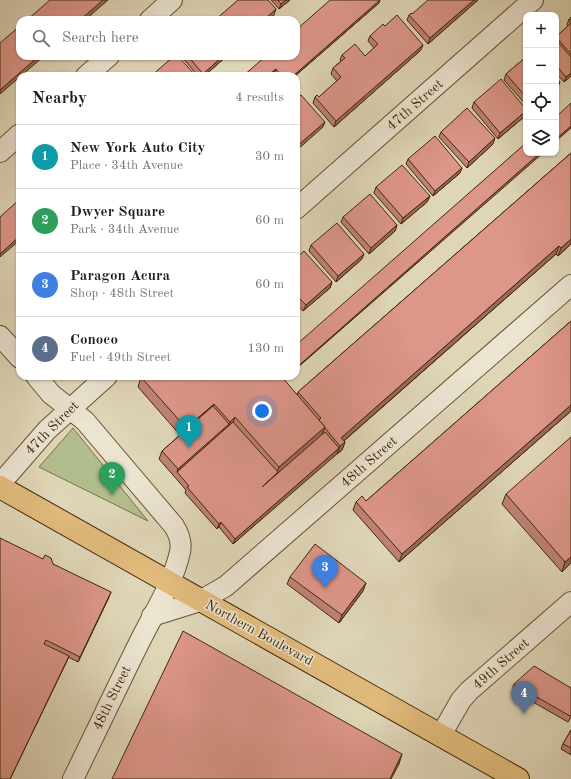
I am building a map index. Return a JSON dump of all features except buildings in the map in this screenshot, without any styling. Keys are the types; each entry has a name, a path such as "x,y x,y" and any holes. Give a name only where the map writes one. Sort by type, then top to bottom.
{"main road":[{"name":"Northern Boulevard","path":"0,486 518,779"}],"street":[{"path":"154,16 172,0"},
{"name":"47th Street","path":"300,205 533,0"},
{"path":"91,72 104,60"},
{"path":"0,152 16,138"},
{"name":"48th Street","path":"152,616 200,600 226,586 571,285"},
{"path":"0,336 16,354"},
{"name":"48th Street","path":"39,380 51,394 85,421 174,526 181,543 180,552 170,583 152,616 73,779"},
{"name":"47th Street","path":"0,486 47,430 102,380"},
{"name":"49th Street","path":"441,735 461,700 469,691 571,602"}],"green space":[{"path":"73,428 148,521 39,467"}],"place":[{"name":"New York Auto City","path":"189,448"},
{"name":"Dwyer Square","path":"112,495"},
{"name":"Paragon Acura","path":"325,588"},
{"name":"Conoco","path":"524,714"}]}
